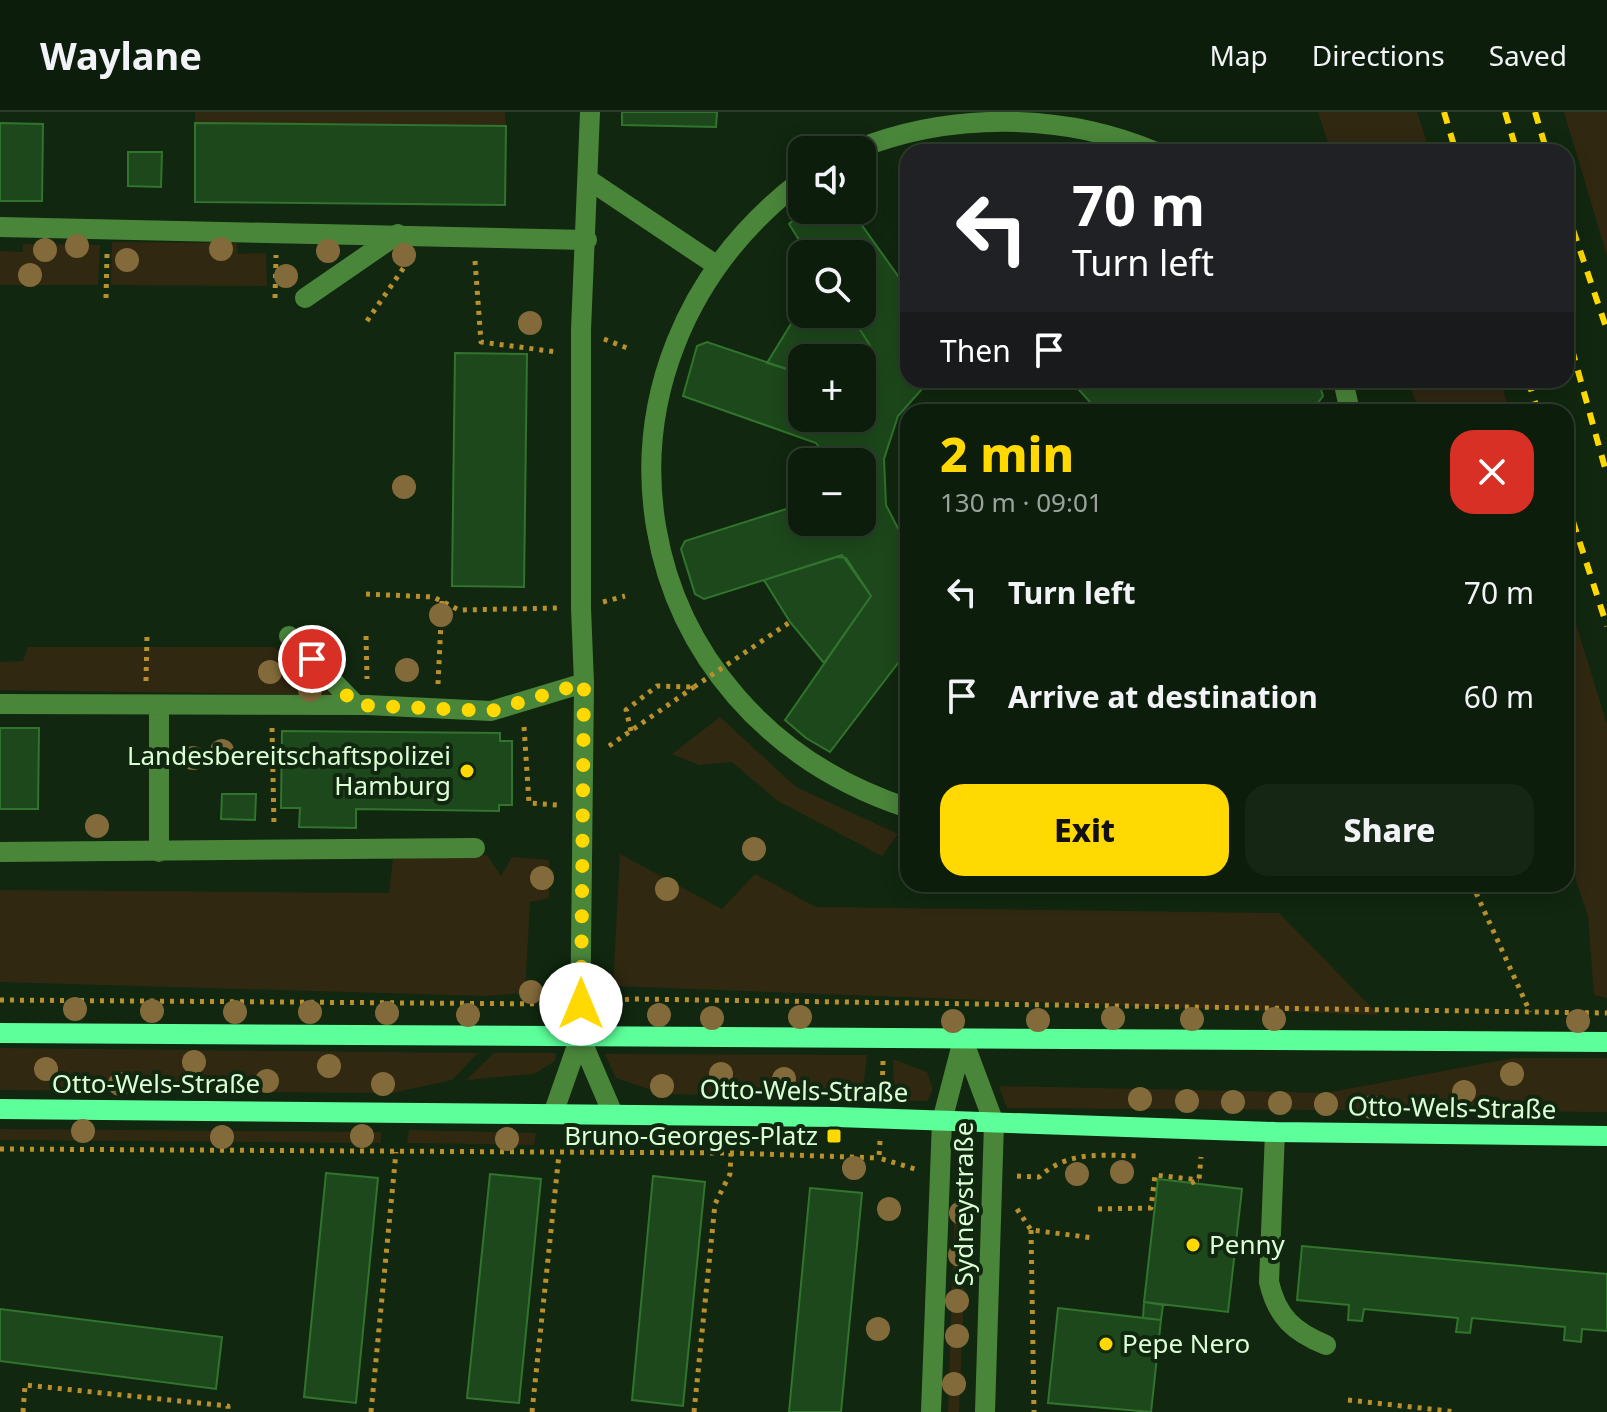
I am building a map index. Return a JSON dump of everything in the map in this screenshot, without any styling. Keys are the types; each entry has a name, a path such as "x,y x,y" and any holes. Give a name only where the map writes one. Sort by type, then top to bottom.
{"main road":[{"name":"Otto-Wels-Straße","path":"0,1033 1607,1042"},
{"name":"Otto-Wels-Straße","path":"0,1109 613,1114 1275,1132 1607,1136"}],"street":[{"path":"553,1114 580,1037 584,692 581,608 582,355 590,112"},
{"path":"876,143 928,125 999,116 1068,122 1139,144"},
{"path":"589,180 716,265"},
{"path":"788,192 760,215 716,265 680,329 664,375 655,420 651,454 654,516 672,588 707,659 741,704 766,729 833,777 900,805"},
{"path":"0,227 587,240"},
{"path":"305,298 398,234"},
{"path":"289,636 362,705"},
{"path":"0,704 152,707 362,705 491,711 584,692"},
{"path":"152,707 159,852"},
{"path":"0,852 475,848"},
{"path":"580,1037 613,1114"},
{"name":"Sydneystraße","path":"931,1412 942,1121 963,1040"},
{"name":"Sydneystraße","path":"963,1040 994,1123 985,1412"},
{"path":"1275,1132 1269,1282 1274,1303 1285,1321 1301,1335 1326,1345"}],"path":[{"path":"106,298 107,229"},
{"path":"275,298 277,232"},
{"path":"367,321 425,235"},
{"path":"474,236 481,342 582,355"},
{"path":"366,594 433,597 459,610 581,608 625,596"},
{"path":"437,708 442,601"},
{"path":"694,687 657,686 626,710 631,731 790,622"},
{"path":"147,635 152,707"},
{"path":"362,705 366,636"},
{"path":"272,707 274,851"},
{"path":"527,743 529,803 581,806"},
{"path":"1476,892 1530,1012"},
{"path":"0,1000 581,1004 634,999 1607,1013"},
{"path":"882,1102 884,1055"},
{"path":"879,1158 880,1135"},
{"path":"0,1149 731,1153 879,1158 920,1171"},
{"path":"371,1412 396,1152"},
{"path":"694,1412 715,1204 730,1174 731,1153"},
{"path":"532,1412 559,1154"},
{"path":"1199,1180 1201,1157"},
{"path":"994,1175 1031,1230 1034,1412"},
{"path":"1098,1209 1151,1208 1155,1175 1199,1180"},
{"path":"1191,1183 1199,1180"},
{"path":"1031,1230 1094,1238"},
{"path":"23,1412 25,1385 228,1406 228,1412"},
{"path":"1348,1400 1457,1412"}],"shaded area":[{"path":"195,112 505,112 506,126 195,123"},
{"path":"1318,112 1417,112 1427,144 1328,144"},
{"path":"1564,112 1607,112 1607,256 1574,144"},
{"path":"112,242 237,243 238,254 266,253 267,286 111,285"},
{"path":"23,244 100,245 98,285 0,285 0,251 23,252"},
{"path":"1411,388 1502,388 1508,404 1416,404"},
{"path":"1574,618 1607,724 1607,998 1594,995 1588,916 1574,874"},
{"path":"28,647 274,647 332,695 0,690 0,662 23,661"},
{"path":"720,717 796,787 898,834 882,856 778,801 732,762 699,765 672,754"},
{"path":"620,854 722,909 755,874 816,907 1279,913 1379,1015 613,986"},
{"path":"487,855 501,876 512,857 549,860 549,898 530,902 525,993 485,996 0,982 0,890 389,893 393,859"},
{"path":"0,1048 478,1053 452,1080 392,1093 0,1090"},
{"path":"494,1053 556,1053 555,1061 534,1074 466,1080"},
{"path":"605,1054 867,1055 862,1098 664,1094 616,1078"},
{"path":"1513,1058 1607,1058 1607,1112 1007,1108 999,1086 1326,1093"},
{"path":"893,1059 927,1072 933,1090 927,1101 894,1101"},
{"path":"0,1129 381,1132 381,1143 0,1140"},
{"path":"409,1130 536,1133 534,1145 407,1143"},
{"path":"955,1201 968,1202 959,1412 948,1412"}],"building":[{"path":"622,112 717,112 716,127 622,125"},
{"path":"0,123 43,124 42,201 0,201"},
{"path":"195,123 506,126 505,205 195,202"},
{"path":"128,152 162,152 161,187 128,186"},
{"path":"789,224 861,224 872,240 799,240"},
{"path":"876,245 900,279 900,388 923,388 909,404 900,404 900,414 884,459 886,505 900,532 900,660 830,752 806,738 785,720 871,596 846,558 837,557 704,599 695,594 681,549 685,541 788,508 788,536 876,536 876,448 820,448 816,443 683,396 697,346 707,342 788,369 788,432 876,432 876,344 869,344 859,328 876,328"},
{"path":"788,328 859,328 869,344 788,344 788,370 767,363"},
{"path":"455,353 527,354 524,587 452,586"},
{"path":"1077,388 1320,388 1323,396 1317,404 1092,404"},
{"path":"842,555 871,596 824,663 790,622 764,580"},
{"path":"0,728 39,728 38,809 0,809"},
{"path":"282,731 500,733 500,741 512,741 512,805 499,805 499,811 356,809 356,828 299,827 300,808 281,808"},
{"path":"222,794 256,794 255,820 221,819"},
{"path":"326,1173 378,1178 356,1403 304,1397"},
{"path":"490,1174 541,1179 519,1403 467,1398"},
{"path":"653,1176 705,1182 683,1406 632,1400"},
{"name":"Penny","path":"1158,1179 1242,1189 1228,1312 1144,1302"},
{"path":"810,1188 862,1193 841,1412 789,1412"},
{"path":"1302,1246 1607,1274 1607,1331 1582,1329 1581,1342 1564,1340 1565,1327 1472,1318 1470,1333 1456,1332 1458,1318 1364,1309 1362,1321 1348,1320 1349,1305 1297,1300"},
{"path":"1144,1302 1163,1305 1161,1320 1143,1318"},
{"name":"Pepe Nero","path":"1058,1308 1161,1320 1151,1412 1048,1403"},
{"path":"0,1309 222,1337 216,1389 0,1361"}],"railway":[{"path":"1444,112 1454,144"},
{"path":"1505,112 1515,144"},
{"path":"1535,112 1545,144"},
{"path":"1574,233 1607,330"},
{"path":"1574,357 1607,475"},
{"path":"1530,388 1536,404"},
{"path":"1574,525 1607,626"}],"place":[{"name":"Landesbereitschaftspolizei Hamburg","path":"467,771"},
{"name":"Bruno-Georges-Platz","path":"834,1136"},
{"name":"Penny","path":"1193,1245"},
{"name":"Pepe Nero","path":"1106,1344"}],"route":[{"path":"312,659 356,705 491,711 584,683 581,1004"}]}
